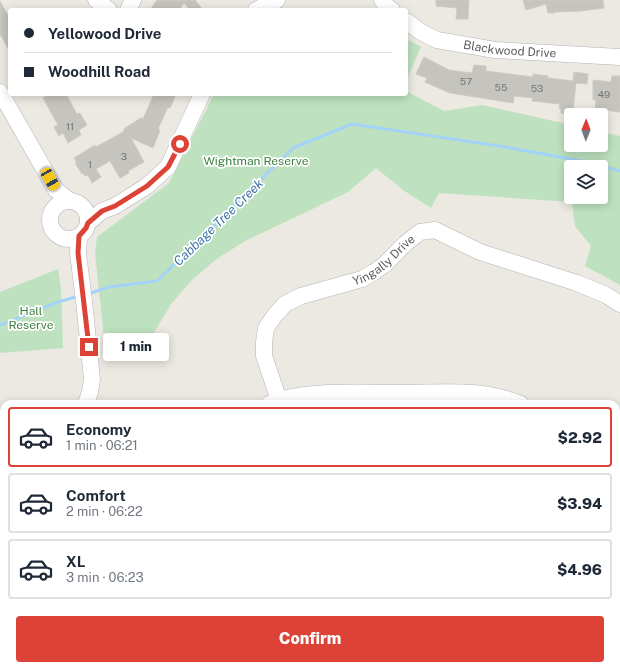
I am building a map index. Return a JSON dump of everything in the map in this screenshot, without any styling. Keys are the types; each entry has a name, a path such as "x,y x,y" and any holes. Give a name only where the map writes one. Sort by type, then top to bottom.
{"street":[{"path":"96,0 106,8"},
{"path":"260,8 277,0"},
{"path":"382,0 389,8"},
{"name":"Blackwood Drive","path":"408,22 421,32 437,40 495,50 620,57"},
{"path":"0,92 61,199 76,202 80,227 78,253 92,378 87,400"},
{"path":"61,199 50,217 52,227 58,236 80,227 102,211 115,206 147,186 168,167 201,96"},
{"name":"Yingally Drive","path":"274,400 264,356 264,342 266,328 275,315 285,304 302,296 362,279 384,265 406,243 420,232 435,230 480,252 577,283 606,295 620,304"},
{"path":"283,400 300,396 332,394 473,393 503,397 511,400"}],"green space":[{"path":"409,40 421,47 408,76"},
{"name":"Wightman Reserve","path":"408,92 444,111 482,105 564,123 564,152 608,152 608,133 620,136 620,285 585,266 591,246 575,226 572,204 608,204 608,160 564,160 564,201 439,193 431,208 403,190 376,168 348,192 247,240 218,258 192,280 171,304 140,360 106,357 95,253 97,237 169,183 213,96 408,96"},
{"name":"Hall Reserve","path":"58,269 61,289 63,348 0,353 0,292"}],"building":[{"path":"157,0 195,0 201,8 188,8 184,3 180,8 151,8"},
{"path":"436,0 469,0 468,19 456,19 457,8 436,6"},
{"path":"523,0 603,0 604,8 548,13 546,4 526,10"},
{"path":"0,1 8,15 8,48 0,34"},
{"path":"424,57 449,70 472,73 474,65 486,66 486,71 533,77 533,74 548,76 548,78 573,81 574,72 588,74 587,84 576,83 573,108 564,108 564,113 561,113 561,109 559,108 560,104 532,101 533,98 514,96 513,103 450,93 425,82 427,78 416,74"},
{"path":"612,76 620,76 620,112 608,111 608,108 595,108 596,100 593,100 593,80 611,82"},
{"path":"46,96 67,96 77,114 80,113 87,125 79,130 81,135 68,143 63,133 59,136 54,127 58,125 43,98"},
{"path":"153,96 175,96 170,108 168,107 158,129 160,130 153,148 131,138 144,162 128,171 129,173 120,178 110,161 96,169 101,177 92,183 88,175 85,176 83,173 82,174 75,163 77,163 74,158 95,145 96,147 123,132 125,128 141,118 143,119"}],"waterway":[{"name":"Cabbage Tree Creek","path":"88,294 109,287 157,281 293,148 352,124 499,146 587,162 620,171"},
{"name":"Cabbage Tree Creek","path":"0,325 58,302 79,296"}],"route":[{"path":"89,347 78,253 79,236 83,233 88,223 102,211 115,206 147,186 168,167 180,144"}]}
